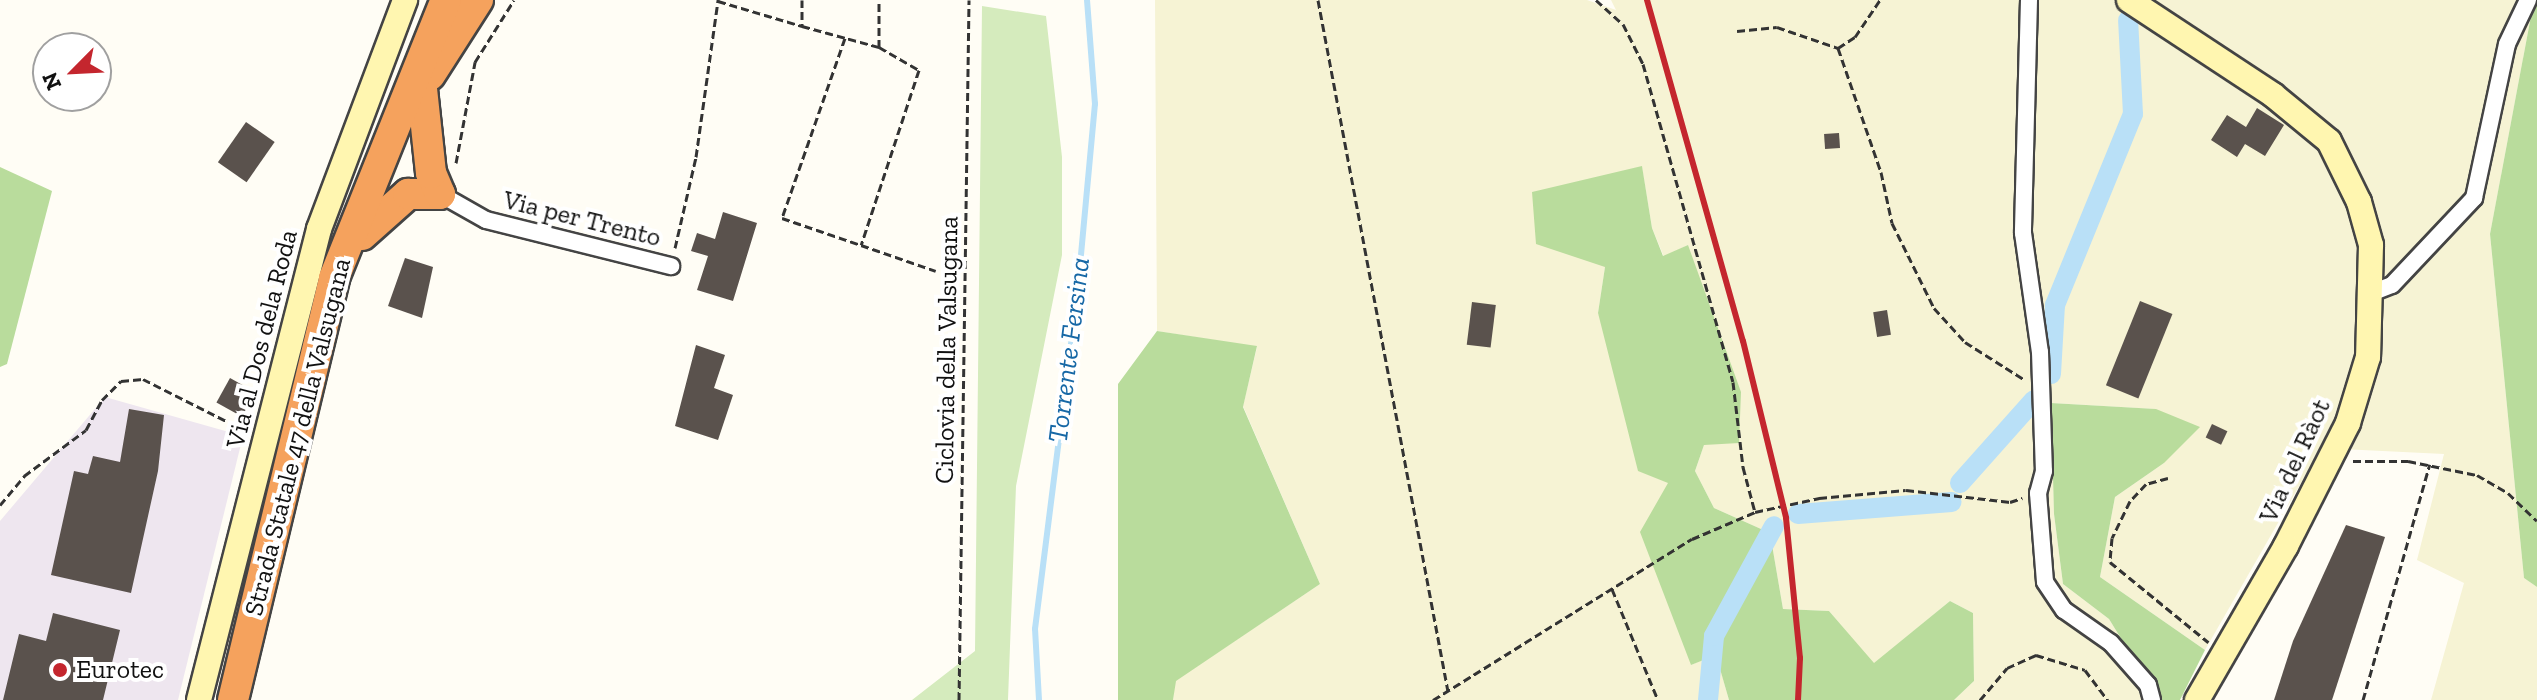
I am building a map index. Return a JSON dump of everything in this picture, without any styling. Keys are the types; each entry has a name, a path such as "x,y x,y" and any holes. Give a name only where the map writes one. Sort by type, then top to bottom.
{"highway":[{"name":"Strada Statale 47 della Valsugana","path":"233,700 334,278 446,0"},
{"name":"Strada Statale 47 della Valsugana","path":"249,700 362,235 461,0"},
{"path":"362,235 408,194 440,194 431,173 423,86 478,0"}],"street":[{"name":"Via al Dos dela Roda","path":"199,700 319,229 405,0"},
{"path":"2029,0 2023,233 2041,385 2044,471 2038,493 2045,582 2064,610 2111,643 2148,685 2152,700"},
{"name":"Via del Ràot","path":"2129,0 2273,95 2329,141 2359,202 2371,245 2368,357 2348,423 2197,700"},
{"path":"2371,293 2392,285 2474,198 2507,44 2528,0"},
{"name":"Via per Trento","path":"440,194 486,220 671,266"}],"path":[{"path":"455,165 475,62 514,0"},
{"path":"671,266 696,157 718,0 879,47 919,70 861,245"},
{"path":"802,0 802,26"},
{"path":"879,0 879,47"},
{"name":"Ciclovia della Valsugana","path":"959,700 969,0"},
{"path":"1318,0 1448,691"},
{"path":"1596,0 1623,24 1643,64 1733,382 1743,467 1755,512"},
{"path":"1838,48 1855,37 1880,0"},
{"path":"1737,31 1777,27 1838,48"},
{"path":"845,38 782,218 936,271"},
{"path":"1838,48 1881,172 1892,223 1934,308 1965,342 2017,377 2041,385"},
{"path":"0,505 24,476 86,430 102,400 121,381 143,379 265,441"},
{"path":"2329,461 2430,464 2477,475 2508,493 2537,521"},
{"path":"2363,700 2420,514 2430,464"},
{"path":"2168,478 2146,484 2130,501 2112,538 2110,562 2224,655"},
{"path":"1433,700 1692,539 1755,512 1819,498 1906,490 2010,502 2038,493"},
{"path":"1612,589 1658,700"},
{"path":"1980,700 2007,668 2036,655 2085,670 2108,700"}],"shaded area":[{"path":"1155,0 1587,0 1616,10 1611,0 2534,0 2490,234 2524,578 2537,587 2537,700 2431,700 2464,583 2417,560 2444,454 2321,448 2205,650 2100,577 2115,497 2164,463 2155,409 2052,403 2054,514 2063,584 2109,619 2159,700 1954,700 1974,681 1973,613 1950,601 1874,664 1829,611 1783,609 1770,533 1714,508 1695,471 1704,445 1688,245 1664,257 1652,228 1642,167 1605,267 1598,313 1668,483 1691,665 1716,654 1729,700 1173,700 1175,681 1320,584 1243,406 1257,347 1157,331"},
{"path":"105,397 243,436 178,700 0,700 0,521"}],"green space":[{"path":"2534,0 2537,0 2537,587 2524,578 2490,234"},
{"path":"982,6 1046,16 1062,157 1062,255 1016,486 1008,700 912,700 975,651"},
{"path":"1642,166 1652,228 1663,256 1688,245 1741,392 1739,443 1704,445 1695,471 1714,508 1770,533 1783,609 1829,611 1874,663 1950,601 1973,613 1974,681 1954,700 1729,700 1716,655 1691,665 1640,532 1668,483 1638,471 1598,313 1605,267 1536,244 1532,192"},
{"path":"0,167 52,191 7,364 0,367"},
{"path":"1157,331 1257,346 1243,407 1320,584 1176,681 1173,700 1118,700 1118,384"},
{"path":"2051,403 2156,409 2200,427 2164,463 2115,497 2100,577 2205,650 2180,700 2159,700 2109,619 2063,584 2054,514"}],"building":[{"path":"2257,108 2284,125 2265,156 2245,144 2237,157 2211,140 2227,115 2246,127"},
{"path":"246,122 275,142 247,182 218,162"},
{"path":"1839,133 1840,148 1825,149 1824,134"},
{"path":"723,212 757,223 733,301 697,290 708,256 691,251 697,233 715,239"},
{"path":"405,258 433,267 422,318 388,306"},
{"path":"2140,301 2172,314 2138,398 2106,385"},
{"path":"1472,302 1496,305 1491,348 1467,345"},
{"path":"1887,310 1891,335 1877,337 1873,312"},
{"path":"696,345 725,355 714,388 733,395 718,440 675,426"},
{"path":"230,378 259,394 245,418 216,402"},
{"path":"129,409 164,415 158,471 131,593 51,575 74,471 88,474 93,456 120,462"},
{"path":"2212,424 2227,431 2221,445 2206,438"},
{"path":"2346,525 2385,537 2332,700 2274,700 2293,641"},
{"name":"Eurotec","path":"53,613 120,630 103,700 3,700 19,634 46,641"}],"waterway":[{"name":"Torrente Fersina","path":"1039,700 1035,629 1078,287 1095,104 1087,0"},
{"path":"2051,374 2055,305 2133,114 2128,20"},
{"path":"1960,483 2034,400"},
{"path":"1798,514 1952,502"},
{"path":"1708,700 1714,636 1774,526"}],"railway":[{"path":"1647,0 1743,341 1786,518 1800,658 1798,700"}],"place":[{"name":"Eurotec","path":"60,670"}]}
